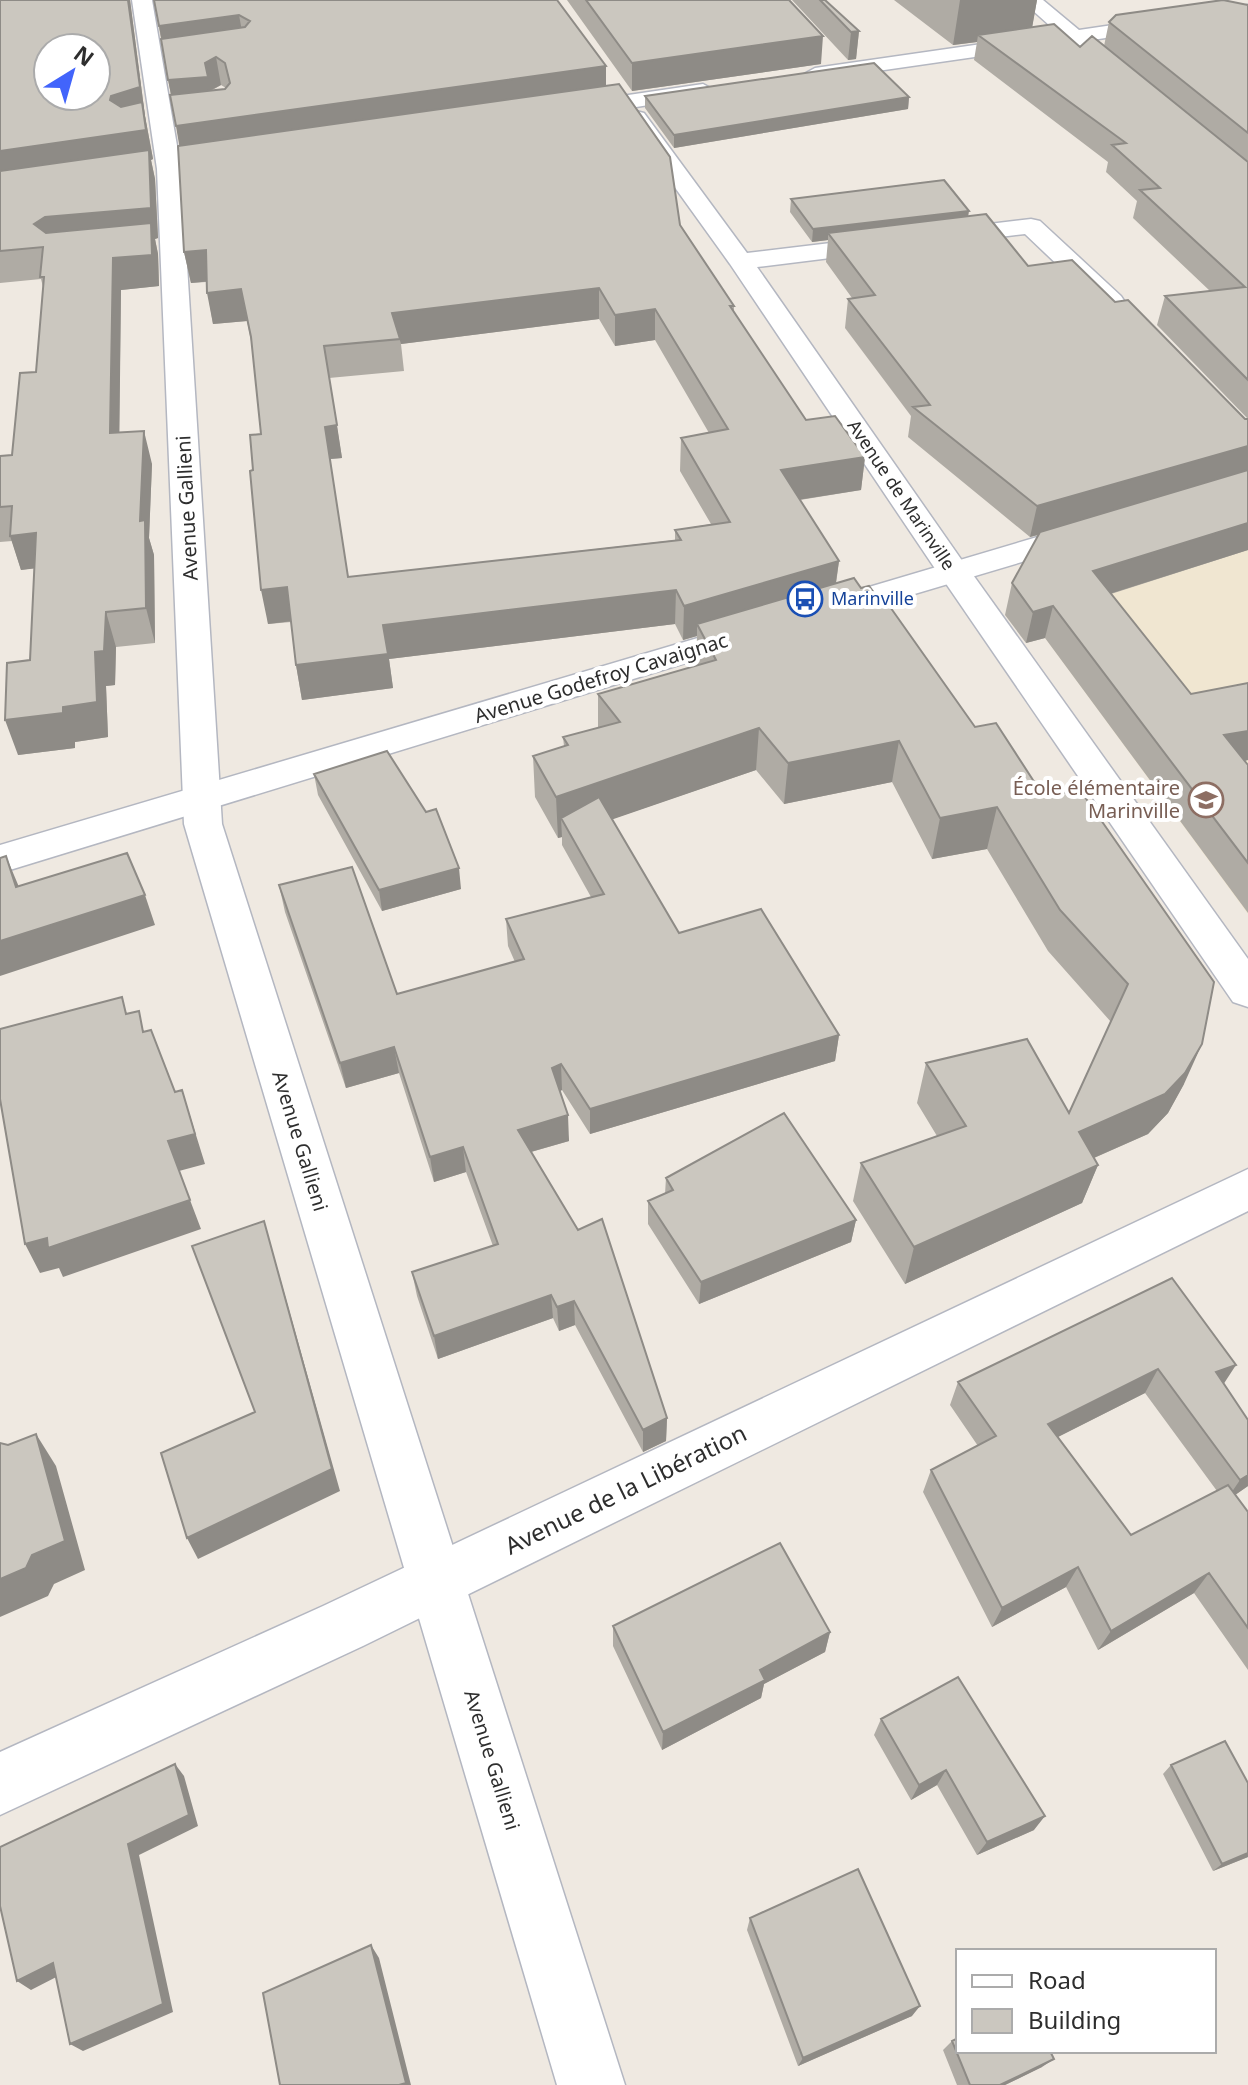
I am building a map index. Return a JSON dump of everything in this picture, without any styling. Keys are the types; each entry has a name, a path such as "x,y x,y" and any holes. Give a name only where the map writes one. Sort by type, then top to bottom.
{"street":[{"name":"Avenue Gallieni","path":"142,0 165,169 203,824 591,2085"},
{"path":"1031,0 1107,63"},
{"path":"798,76 1248,11"},
{"path":"820,46 842,70"},
{"name":"Avenue de Marinville","path":"607,77 740,261 1248,991"},
{"path":"547,114 725,87"},
{"path":"740,261 1031,226 1135,324"},
{"name":"Avenue Godefroy Cavaignac","path":"0,859 1114,525"},
{"name":"Avenue de la Libération","path":"0,1784 435,1582 1248,1189"}],"shaded area":[{"name":"École élémentaire Marinville","path":"1248,509 1248,914 1015,597"}],"building":[{"path":"0,0 128,0 140,87 112,96 112,32 32,32 32,112 112,112 112,101 121,107 142,102 146,130 0,151"},
{"path":"154,0 557,0 606,66 176,126 170,95 225,89 230,83 225,63 216,57 205,63 208,77 168,80 161,39 245,27 250,21 239,15 159,26"},
{"path":"586,0 789,0 823,36 632,63"},
{"path":"820,0 825,0 859,31 851,32"},
{"path":"1223,0 1248,5 1248,133 1109,22 1116,15"},
{"path":"1054,24 1080,47 1092,36 1248,162 1248,380 1165,296 1245,287 1140,190 1160,188 1112,145 1126,143 978,35"},
{"path":"874,63 909,97 674,135 645,96"},
{"path":"619,84 670,157 680,225 734,306 730,306 806,420 835,416 865,457 781,470 839,561 684,606 676,590 383,625 388,654 296,665 287,587 261,590 250,471 253,470 250,435 261,434 251,337 241,289 207,293 206,250 184,252 178,146","holes":["599,288 615,315 655,309 728,429 681,438 730,522 675,530 681,540 348,577 325,427 337,425 324,346 400,339 392,313"]},
{"path":"149,150 151,208 45,217 34,224 46,233 151,223 152,255 113,258 110,433 144,431 140,521 145,520 146,608 106,612 104,651 95,652 97,702 63,707 63,713 5,720 7,663 30,660 36,533 10,536 12,506 0,507 0,456 12,455 20,373 36,372 44,277 40,277 43,247 0,251 0,171"},
{"path":"944,180 969,211 813,229 791,199"},
{"path":"986,214 1028,266 1072,260 1115,302 1128,300 1248,419 1248,446 1037,506 913,407 930,405 848,299 875,295 828,233"},
{"path":"1248,470 1248,523 1093,571 1191,694 1248,683 1248,731 1224,735 1248,765 1248,863 1053,606 1033,612 1012,583 1040,532"},
{"path":"854,578 861,588 869,586 883,605 888,604 975,727 996,723 1044,797 1080,790 1214,982 1202,1044 1185,1073 1165,1094 1079,1132 1098,1165 914,1247 861,1163 966,1126 926,1063 1027,1039 1069,1113 1128,984 1060,910 997,807 940,818 899,741 788,763 759,728 556,797 533,756 568,745 563,737 620,722 598,694 716,660 697,624"},
{"path":"387,751 426,812 436,809 459,868 379,890 314,774"},
{"path":"599,797 679,933 761,909 839,1035 590,1109 561,1064 552,1068 568,1115 518,1130 578,1230 602,1219 667,1418 643,1430 574,1301 557,1307 551,1295 434,1336 412,1272 498,1244 463,1147 430,1157 394,1047 340,1063 279,885 352,867 397,994 524,959 506,919 604,894 561,818"},
{"path":"127,853 145,895 0,941 0,858 6,856 16,887"},
{"path":"122,997 126,1014 139,1011 143,1032 151,1030 175,1092 182,1090 195,1134 168,1141 190,1200 48,1248 47,1238 25,1244 0,1099 0,1029"},
{"path":"784,1113 856,1220 701,1282 648,1201 673,1190 666,1178"},
{"path":"264,1221 332,1469 187,1538 161,1453 255,1412 192,1246"},
{"path":"1172,1278 1236,1365 1216,1372 1248,1420 1248,1475 1240,1480 1158,1369 1048,1424 1131,1535 1228,1485 1248,1512 1248,1628 1209,1573 1111,1631 1078,1567 1002,1608 931,1470 996,1436 958,1382"},
{"path":"36,1434 65,1541 32,1555 26,1568 0,1579 0,1443 8,1445"},
{"path":"780,1543 830,1632 760,1670 765,1680 663,1732 613,1626"},
{"path":"958,1677 1045,1816 987,1842 946,1770 919,1785 881,1719"},
{"path":"1225,1741 1248,1783 1248,1853 1222,1864 1171,1765"},
{"path":"175,1764 189,1815 128,1844 163,2004 70,2044 53,1963 17,1981 0,1906 0,1847"},
{"path":"858,1869 920,2006 803,2058 750,1918"},
{"path":"371,1945 406,2083 280,2085 263,1993"},
{"path":"957,2053 1051,2053 1054,2059 1000,2085 970,2085"}],"place":[{"name":"Marinville","path":"805,599"},
{"name":"École élémentaire Marinville","path":"1206,800"}]}
